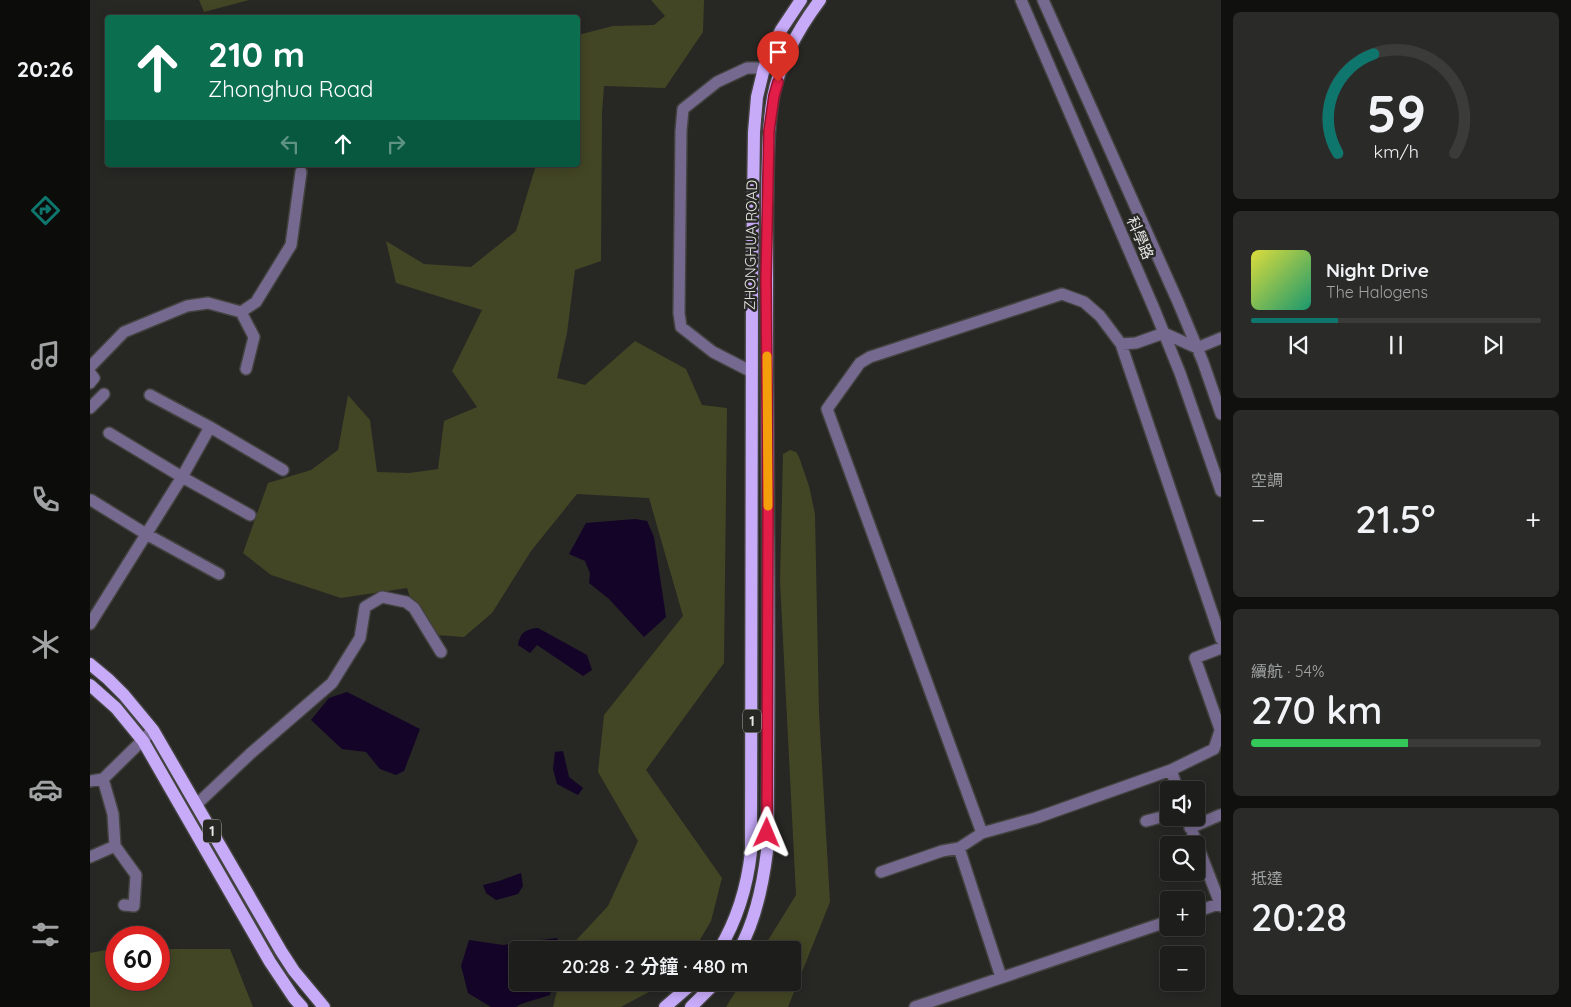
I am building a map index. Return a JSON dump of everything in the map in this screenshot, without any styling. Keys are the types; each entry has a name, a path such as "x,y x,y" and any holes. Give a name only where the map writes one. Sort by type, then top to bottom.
{"main road":[{"name":"ZHONGHUA ROAD","path":"724,941 741,903 749,872 750,852 754,132 757,97 764,68 781,30 801,0"},
{"name":"ZHONGHUA ROAD","path":"743,941 755,911 764,875 767,851 767,214 769,131 774,96 782,68 789,52 820,0"},
{"name":"1","path":"90,664 108,678 154,730 287,959 324,1007"},
{"name":"1","path":"90,685 116,708 143,741 274,969 302,1007"},
{"path":"274,969 287,959"},
{"path":"665,1007 684,991"},
{"path":"690,1007 707,991"}],"street":[{"name":"科學路","path":"1021,0 1164,333 1221,491"},
{"name":"科學路","path":"1044,0 1197,348 1221,414"},
{"path":"752,372 713,352 681,327 679,313 682,132 684,109 717,82 747,68 764,68"},
{"path":"241,312 256,302 291,245 302,172"},
{"path":"753,214 767,214"},
{"path":"982,833 827,409 860,363 870,357 1062,294 1084,302 1100,316 1121,344 1221,639"},
{"path":"90,367 124,332 187,306 208,302 241,312 254,337 246,369"},
{"path":"1121,344 1136,343 1164,333 1197,348 1221,338"},
{"path":"90,373 94,378 90,383"},
{"path":"752,388 767,389"},
{"path":"90,408 104,394"},
{"path":"150,395 284,470"},
{"path":"90,624 182,477 210,427"},
{"path":"109,433 250,515"},
{"path":"91,500 146,534 218,574"},
{"path":"197,804 250,754 332,683 360,638 365,607 382,597 406,602 414,608 441,652"},
{"path":"881,872 942,851 959,848 982,833 1036,818 1172,770 1214,749 1220,729 1195,658 1221,648"},
{"path":"90,781 103,779 154,730"},
{"path":"1172,770 1175,781"},
{"path":"103,779 112,814 115,846 136,875 134,906 124,905"},
{"path":"1205,819 1220,815"},
{"path":"1146,821 1160,817"},
{"path":"1190,826 1221,904 1205,909"},
{"path":"90,856 115,846"},
{"path":"959,848 1001,977"},
{"path":"915,1007 943,1002 1001,977 1160,924"}],"green space":[{"path":"199,0 249,0 204,12"},
{"path":"651,0 704,0 703,32 665,88 604,86 602,113 601,261 575,270 567,333 557,378 585,385 635,341 686,369 702,405 727,408 724,663 646,770 722,878 711,921 699,941 575,941 608,906 638,841 598,772 604,715 683,616 649,498 577,494 531,551 492,613 464,637 422,634 407,588 341,598 271,575 243,553 268,483 311,470 338,450 348,395 370,420 377,472 409,473 438,469 444,421 477,407 452,371 482,310 396,283 386,241 424,264 471,267 516,231 535,167 580,167 580,34 613,26 654,25 665,16"},
{"path":"790,450 796,452 799,457 809,486 815,514 819,713 830,902 801,974 801,941 768,941 796,895 780,581 783,454"},
{"path":"170,949 230,949 253,1007 90,1007 90,953 105,950 105,991 170,991"},
{"path":"557,991 650,991 621,1007 553,1007"},
{"path":"736,991 794,991 788,1007 726,1007"}],"shaded area":[{"path":"635,519 647,521 654,537 666,617 644,637 609,599 589,583 590,573 585,561 569,554 586,523"},
{"path":"538,628 587,655 592,670 583,676 537,645 530,653 518,645 520,637 524,632"},
{"path":"347,692 420,729 404,771 396,775 380,769 366,752 342,749 311,720 329,698"},
{"path":"563,751 569,777 583,788 578,795 557,784 553,769 555,752"},
{"path":"521,873 523,886 518,894 496,900 486,893 483,885"},
{"path":"557,938 558,941 534,941"},
{"path":"469,940 509,944 509,991 551,991 550,995 516,1007 491,1007 468,993 461,966"}],"slow traffic":[{"path":"767,356 768,506"}],"route":[{"path":"767,833 768,502 766,279 769,131 778,82"}]}
